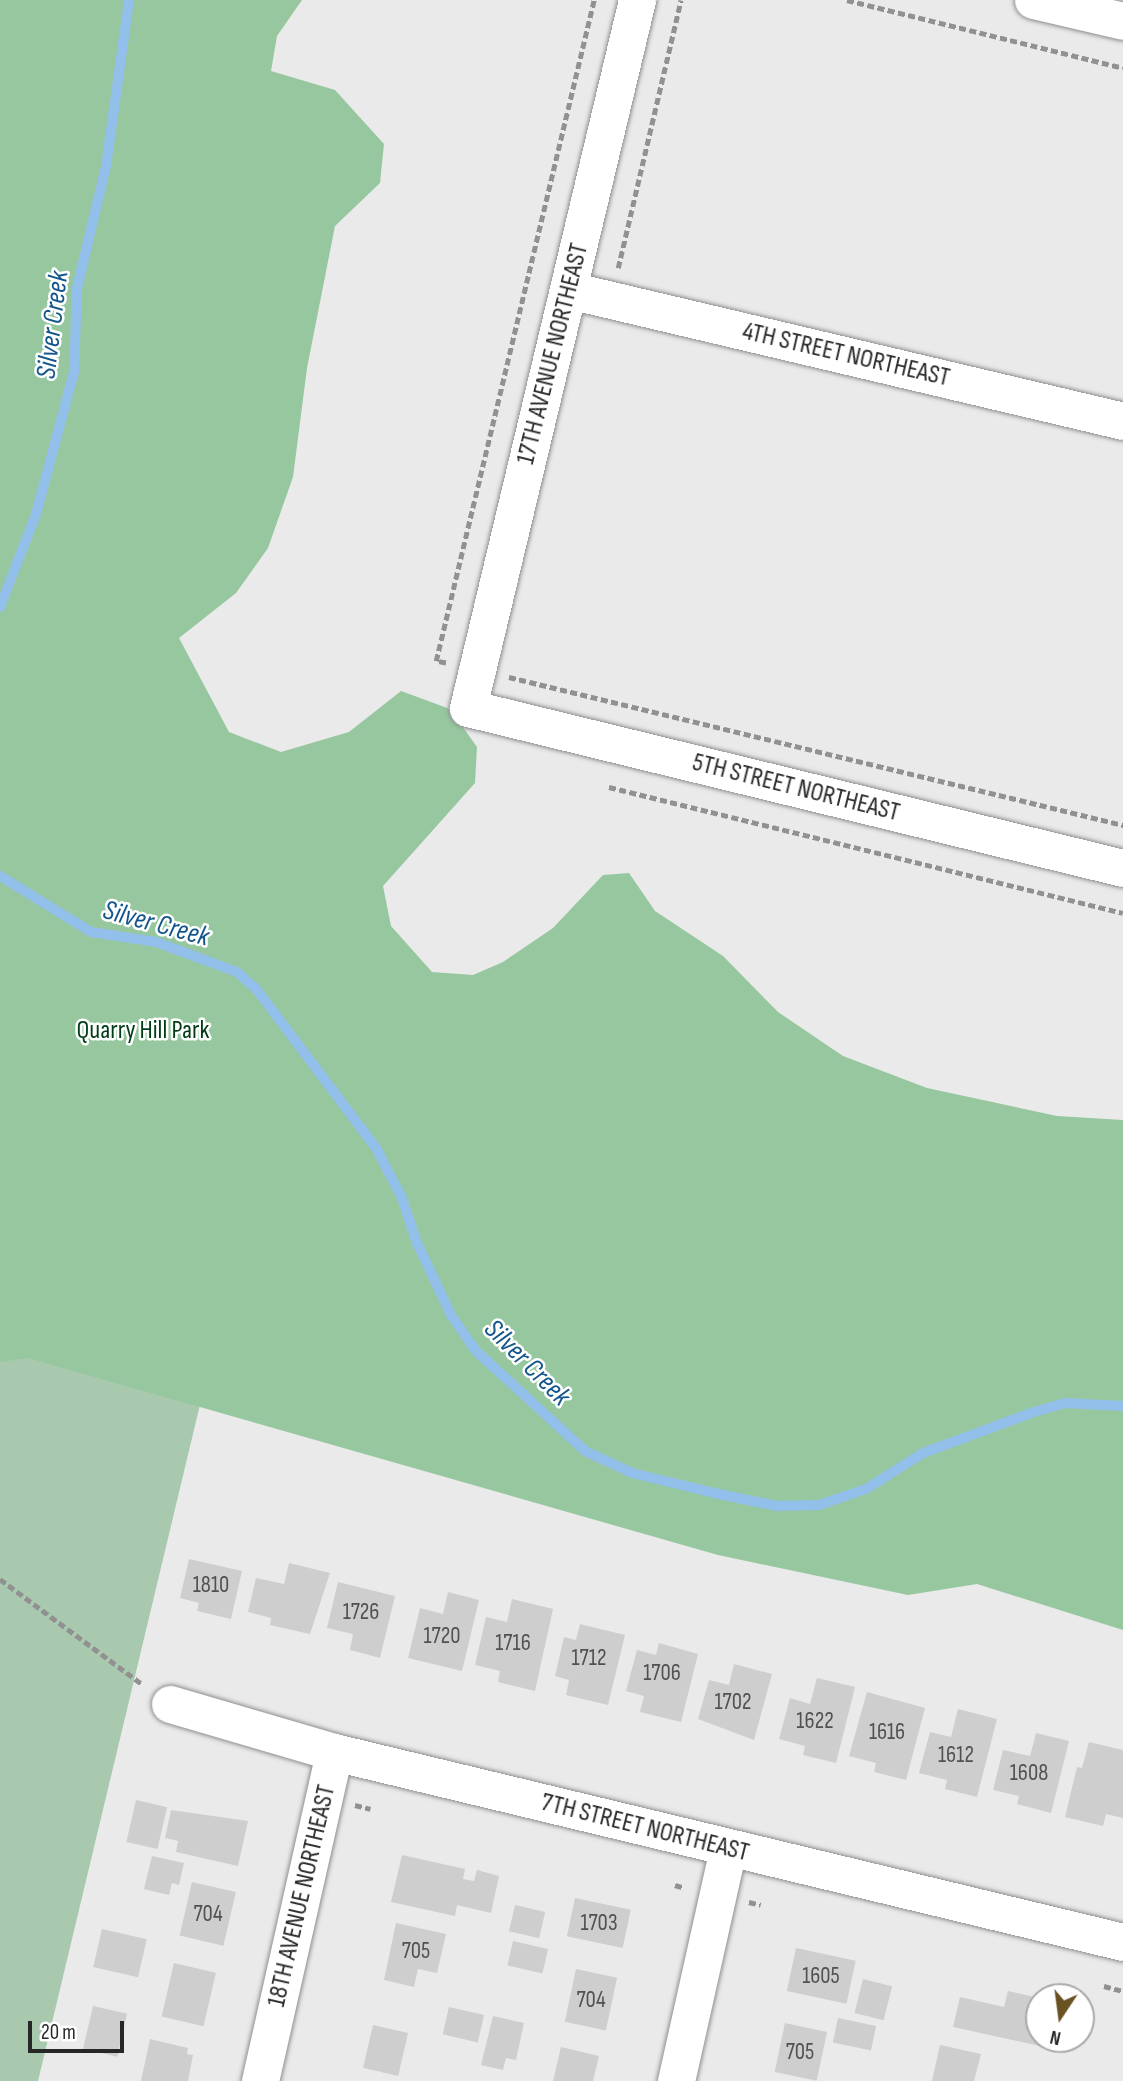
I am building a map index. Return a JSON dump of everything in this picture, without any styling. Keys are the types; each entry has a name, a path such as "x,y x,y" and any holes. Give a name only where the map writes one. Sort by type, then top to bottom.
{"street":[{"name":"17TH AVENUE NORTHEAST","path":"468,708 637,0"},
{"path":"1033,0 1123,21"},
{"name":"4TH STREET NORTHEAST","path":"569,290 1123,421"},
{"name":"5TH STREET NORTHEAST","path":"468,708 1123,868"},
{"name":"7TH STREET NORTHEAST","path":"170,1704 334,1752 1123,1942"},
{"name":"18TH AVENUE NORTHEAST","path":"260,2081 334,1752"},
{"path":"676,2081 728,1849"}],"path":[{"path":"436,661 594,0"},
{"path":"619,265 681,0"},
{"path":"847,0 1123,68"},
{"path":"530,682 1123,825"},
{"path":"609,787 1123,913"},
{"path":"0,1579 170,1704"},
{"path":"1104,1986 1123,1991"}],"green space":[{"path":"0,0 302,0 277,36 271,71 335,90 384,144 380,183 335,226 307,368 293,477 268,548 236,593 179,638 229,732 281,752 349,732 401,691 450,709 477,747 475,783 383,886 391,926 432,972 473,975 503,962 553,928 603,875 629,873 655,911 723,956 778,1012 843,1056 927,1088 1057,1116 1123,1120 1123,1630 977,1584 908,1595 718,1555 28,1358 0,1362"},
{"name":"Quarry Hill Park","path":"336,837 38,2081 0,2081 0,917"}],"building":[{"path":"189,1559 242,1571 231,1619 197,1611 199,1603 180,1598"},
{"path":"289,1563 330,1573 310,1634 270,1625 271,1618 248,1612 256,1578 284,1584"},
{"path":"338,1582 395,1596 380,1658 350,1650 353,1634 327,1628"},
{"path":"448,1592 479,1600 462,1671 408,1658 420,1608 443,1614"},
{"path":"512,1599 553,1609 535,1691 498,1682 500,1671 475,1665 486,1617 507,1622"},
{"path":"580,1624 625,1635 608,1705 566,1695 569,1680 555,1676 564,1637 576,1640"},
{"path":"659,1643 698,1654 681,1722 640,1712 644,1696 626,1691 637,1650 656,1655"},
{"path":"734,1664 772,1674 754,1740 698,1719 709,1680 729,1685"},
{"path":"817,1678 855,1687 836,1763 803,1755 805,1746 779,1739 790,1698 810,1704"},
{"path":"867,1692 925,1708 906,1780 874,1772 876,1763 849,1756"},
{"path":"958,1709 997,1719 977,1797 945,1789 947,1780 919,1773 930,1732 951,1737"},
{"path":"1036,1733 1069,1741 1051,1813 1017,1804 1019,1796 993,1790 1003,1750 1030,1756"},
{"path":"1089,1742 1123,1750 1123,1818 1106,1814 1103,1826 1065,1817 1077,1767 1082,1768"},
{"path":"136,1800 167,1807 158,1849 126,1842"},
{"path":"171,1810 248,1821 238,1866 176,1852 178,1841 165,1838"},
{"path":"402,1855 465,1869 463,1879 474,1881 477,1870 499,1876 491,1913 457,1905 455,1916 391,1902"},
{"path":"152,1856 184,1863 179,1885 172,1883 169,1895 144,1889"},
{"path":"192,1882 236,1892 223,1946 180,1936"},
{"path":"575,1898 631,1910 623,1948 567,1936"},
{"path":"515,1905 545,1912 539,1938 509,1931"},
{"path":"396,1923 446,1934 437,1973 418,1969 414,1987 384,1980"},
{"path":"102,1929 147,1939 138,1977 93,1967"},
{"path":"513,1941 548,1949 542,1973 507,1965"},
{"path":"796,1948 856,1961 847,2004 787,1991"},
{"path":"174,1963 216,1973 204,2026 162,2017"},
{"path":"576,1969 617,1978 606,2031 565,2022"},
{"path":"863,1979 892,1986 884,2020 855,2013"},
{"path":"1008,1991 1025,1995 1025,2043 953,2027 960,1997 1004,2007"},
{"path":"93,2006 127,2014 117,2057 83,2049"},
{"path":"449,2007 484,2015 478,2042 443,2034"},
{"path":"493,2016 524,2023 516,2060 506,2058 503,2070 481,2065"},
{"path":"838,2018 876,2026 871,2051 833,2042"},
{"path":"785,2023 827,2032 817,2081 775,2072"},
{"path":"373,2025 408,2033 398,2076 363,2068"},
{"path":"150,2039 188,2048 187,2054 193,2055 188,2081 141,2081"},
{"path":"940,2045 981,2054 974,2081 932,2081"},
{"path":"561,2047 599,2056 593,2081 553,2081"}],"waterway":[{"name":"Silver Creek","path":"0,607 36,514 74,372 77,288 106,166 129,0"},
{"name":"Silver Creek","path":"0,876 91,932 156,942 237,972 257,990 376,1148 402,1198 417,1243 451,1315 476,1351 585,1451 632,1473 714,1493 777,1506 819,1505 866,1489 923,1453 1034,1412 1065,1403 1123,1406"}]}
